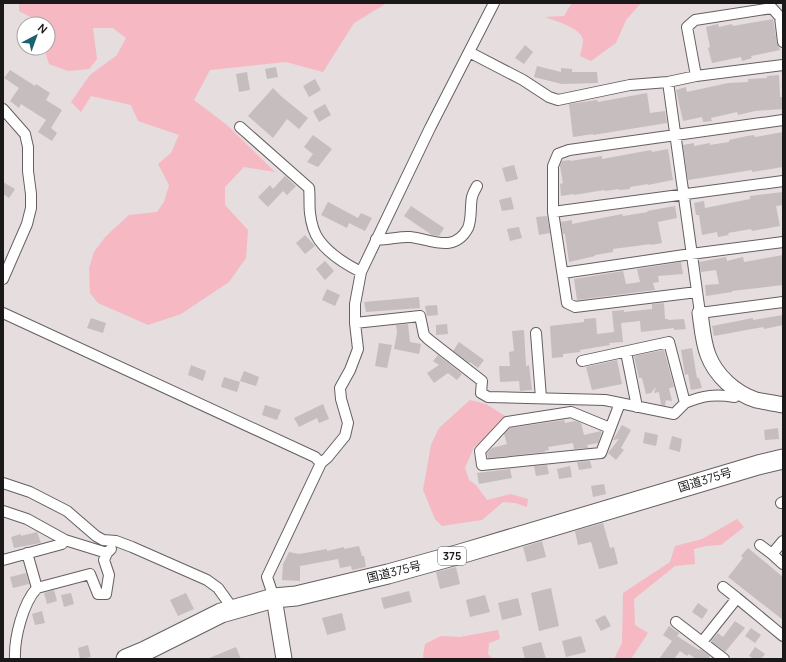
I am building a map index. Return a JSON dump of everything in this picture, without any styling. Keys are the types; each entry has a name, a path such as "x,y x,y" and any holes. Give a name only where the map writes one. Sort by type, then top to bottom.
{"highway":[{"name":"国道375号","path":"126,659 146,655 220,613 233,609 274,598 296,596 388,574 758,464 783,459"}],"street":[{"path":"284,659 274,598 267,577 321,463 345,436 348,423 341,399 340,388 350,370 358,349 355,323 355,304 361,272 430,128 494,3"},
{"path":"696,76 687,27 695,20 772,8 780,17 783,42"},
{"path":"469,52 523,80 549,97 558,100 630,86 668,82 696,76 783,65"},
{"path":"668,82 691,254 704,341 708,356 722,378 738,392 756,400 783,405"},
{"path":"3,109 25,134 28,146 28,171 31,194 31,208 27,224 3,279"},
{"path":"697,292 575,307 567,303 553,212 553,166 558,154 569,150 783,120"},
{"path":"240,126 309,188 310,212 314,229 319,240 349,266 361,272"},
{"path":"553,212 783,181"},
{"path":"376,239 384,240 409,237 447,244 456,240 468,227 472,196 477,186"},
{"path":"563,273 783,242"},
{"path":"700,313 783,302"},
{"path":"3,313 314,457 321,463"},
{"path":"355,323 420,316 424,335 428,340 482,381 481,393 488,398 605,400 674,414 685,403 705,395 735,397 738,392"},
{"path":"536,333 541,398"},
{"path":"582,361 669,342 685,403"},
{"path":"626,352 637,407"},
{"path":"610,428 571,412 506,422 480,451 482,465 601,453 620,403"},
{"path":"3,483 30,492 67,511 96,536 103,540 116,541 207,580 218,588 233,609"},
{"path":"3,511 26,519 65,540 107,553"},
{"path":"3,560 62,544 65,540"},
{"path":"16,659 17,638 21,622 32,593 37,588 90,574 98,594 106,594 109,575 104,560 107,553 116,541"},
{"path":"772,554 783,541"},
{"path":"760,545 783,564"},
{"path":"27,553 37,588"},
{"path":"723,587 783,636"},
{"path":"702,642 737,598"},
{"path":"676,622 724,659"}],"shaded area":[{"path":"19,3 387,3 354,23 323,72 286,62 210,70 194,100 227,125 275,172 244,167 225,187 225,205 248,230 246,258 229,282 181,314 148,325 98,303 90,293 89,268 94,252 106,236 129,215 157,212 164,202 169,185 158,164 171,153 179,135 138,121 131,105 91,96 81,112 71,102 90,75 117,55 126,38 113,28 93,28 97,59 89,69 68,71 49,64 46,56 56,56 56,16 28,16 19,11"},
{"path":"572,3 641,3 626,20 616,43 591,61 580,56 583,40 578,32 545,17 564,16"},
{"path":"470,400 486,404 505,416 483,441 474,447 465,468 469,480 476,485 487,500 511,494 528,499 527,507 515,503 503,502 482,520 442,526 435,519 423,490 431,445 439,428"},
{"path":"737,519 744,527 721,545 706,546 694,549 695,564 675,566 634,599 635,625 648,633 631,659 614,659 622,643 623,593 670,562 675,546 702,539"},
{"path":"498,630 500,639 489,643 488,654 493,659 424,659 425,644 441,636 460,637"}],"building":[{"path":"773,19 777,43 780,50 751,56 752,58 742,61 741,57 712,63 708,48 710,47 706,27 718,24 719,27 732,24 733,26"},
{"path":"525,45 533,52 524,64 515,58"},
{"path":"537,66 561,72 561,68 572,69 572,72 597,72 598,83 562,84 534,77"},
{"path":"276,67 278,77 267,79 265,69"},
{"path":"10,70 35,86 36,84 50,93 46,100 62,110 51,128 57,133 52,141 38,132 46,120 21,104 19,108 10,101 19,88 4,78"},
{"path":"247,72 250,90 239,92 236,74"},
{"path":"779,75 780,97 782,97 783,109 755,111 738,115 737,112 711,118 712,121 703,122 702,117 683,121 676,90 686,87 687,92 728,83 748,82 748,79 767,78 767,76"},
{"path":"315,79 321,90 309,97 303,86"},
{"path":"273,88 308,118 299,129 287,119 273,138 248,116"},
{"path":"647,93 650,113 665,111 667,123 573,137 569,104 597,100 598,102"},
{"path":"325,104 331,115 319,122 313,111"},
{"path":"783,132 783,167 752,172 752,170 688,180 683,145 694,143 694,146 710,143 710,145 729,142 729,140 747,136 754,135 755,137"},
{"path":"313,135 332,149 318,167 307,162 313,154 304,147"},
{"path":"668,149 673,180 630,187 630,189 604,190 561,196 560,184 563,183 560,166 562,161 602,156 602,159 651,150 652,152"},
{"path":"514,165 518,179 506,182 502,168"},
{"path":"285,176 296,186 287,195 283,191 268,207 258,197 270,185 273,189"},
{"path":"3,182 15,189 9,198 3,194"},
{"path":"783,192 783,205 776,206 780,226 752,231 751,229 728,233 729,235 718,237 717,232 702,235 699,215 696,215 694,203 704,201 705,208 750,199 750,196"},
{"path":"511,197 514,209 502,211 499,200"},
{"path":"328,202 358,218 361,213 372,218 365,231 349,223 347,228 321,215"},
{"path":"411,206 444,228 439,236 432,235 404,216"},
{"path":"675,206 677,218 658,222 662,243 613,249 613,252 569,262 565,234 563,234 561,222 572,220 572,224 622,214 623,216 648,212 647,211"},
{"path":"547,216 550,233 539,235 536,217"},
{"path":"519,227 522,238 510,241 507,229"},
{"path":"305,235 315,246 305,254 296,243"},
{"path":"783,255 783,285 732,291 706,296 705,285 719,284 716,270 701,272 699,262 726,257 727,261 743,257 744,262"},
{"path":"325,261 334,271 325,280 316,269"},
{"path":"681,262 683,274 658,276 659,282 653,283 655,290 577,300 574,279 623,271 626,284 640,282 637,269"},
{"path":"327,289 340,295 335,306 322,300"},
{"path":"419,297 420,308 366,312 364,302"},
{"path":"664,303 665,319 684,319 686,329 674,330 674,328 641,332 640,321 621,323 623,342 609,343 610,345 580,350 580,352 563,354 563,357 552,358 550,326 584,322 584,319 596,318 597,334 614,332 612,311 624,310 624,312 652,309 652,304"},
{"path":"437,305 438,315 427,316 425,306"},
{"path":"783,315 783,325 714,336 712,326 753,318 753,320"},
{"path":"91,318 106,323 103,333 87,328"},
{"path":"408,324 410,342 421,344 419,354 394,349 397,333 396,325"},
{"path":"447,324 448,334 436,335 436,325"},
{"path":"524,330 526,366 529,365 532,390 520,391 519,381 500,382 499,366 510,366 509,352 514,351 512,331"},
{"path":"459,342 484,360 478,368 453,351"},
{"path":"379,343 392,345 387,368 375,366"},
{"path":"692,348 697,378 699,378 702,388 691,390 688,374 685,375 681,350"},
{"path":"664,350 674,387 669,388 672,401 666,400 665,406 661,405 659,392 654,393 656,387 651,393 646,394 642,378 639,378 634,356"},
{"path":"438,355 462,374 457,380 448,373 434,383 427,373 439,365 433,361"},
{"path":"617,360 622,384 592,390 586,367"},
{"path":"191,365 206,371 203,381 188,375"},
{"path":"244,371 259,377 256,386 240,381"},
{"path":"224,377 240,382 237,392 221,387"},
{"path":"323,404 329,419 319,423 317,418 299,427 294,418"},
{"path":"265,405 281,410 277,420 262,415"},
{"path":"564,420 565,423 575,421 581,423 584,435 601,431 598,443 587,445 588,448 574,449 573,443 548,447 549,450 544,451 545,452 488,458 487,453 492,448 507,444 504,434 510,428"},
{"path":"622,425 631,430 621,448 624,450 616,460 608,453 619,439 613,440"},
{"path":"778,428 779,439 765,440 764,430"},
{"path":"645,432 658,435 656,446 643,443"},
{"path":"672,436 682,439 680,452 669,449"},
{"path":"590,461 592,468 579,470 577,462"},
{"path":"547,465 549,474 536,476 534,466"},
{"path":"570,466 572,477 559,479 557,469"},
{"path":"510,469 512,478 479,484 477,473"},
{"path":"604,484 606,494 593,497 591,486"},
{"path":"603,523 610,548 614,547 618,564 599,569 591,542 578,545 575,531"},
{"path":"37,532 41,543 14,548 11,537"},
{"path":"542,541 546,557 527,562 523,547"},
{"path":"359,546 362,556 364,556 366,567 352,570 351,566 340,568 338,559 300,566 300,581 282,580 283,564 289,552 299,554 327,549 327,551 344,547 344,549"},
{"path":"748,548 783,577 783,620 728,577 743,558 741,556"},
{"path":"456,567 460,584 440,589 436,572"},
{"path":"26,573 29,584 13,588 10,577"},
{"path":"551,588 559,626 539,631 531,593"},
{"path":"54,590 57,601 47,604 44,593"},
{"path":"409,591 412,602 384,609 381,598"},
{"path":"71,593 74,604 64,607 61,595"},
{"path":"186,593 194,609 178,616 170,600"},
{"path":"485,595 490,612 470,617 466,600"},
{"path":"518,598 522,615 502,620 498,603"},
{"path":"698,603 708,610 702,619 692,612"},
{"path":"42,611 45,623 35,625 32,614"},
{"path":"342,613 346,630 327,635 322,618"},
{"path":"605,615 611,626 601,631 595,620"},
{"path":"735,621 745,628 725,652 711,641 718,633 723,637"},
{"path":"669,626 679,633 677,636 710,656 708,659 696,659 689,654 687,656 680,651 674,659 659,659 672,641 663,635"},
{"path":"751,628 761,635 755,643 745,636"},
{"path":"581,636 586,652 566,657 562,641"},
{"path":"541,642 546,659 525,659 522,647"},
{"path":"88,645 91,657 80,659 78,648"},
{"path":"236,647 241,659 207,659"},
{"path":"755,647 765,654 761,659 754,659 749,656"}]}
